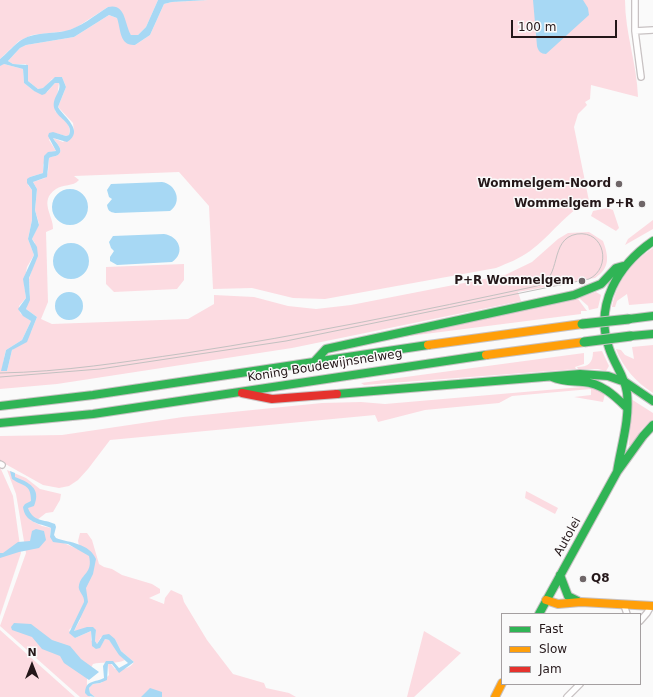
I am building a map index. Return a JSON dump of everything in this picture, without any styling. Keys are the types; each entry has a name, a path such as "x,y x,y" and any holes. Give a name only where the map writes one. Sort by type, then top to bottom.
{"main road":[{"name":"Autolei","path":"617,472 625,436 625,382 608,346 604,326 608,297 622,266 637,251 653,240"},
{"path":"314,362 326,349 581,292 601,284 616,268 622,266"},
{"name":"Koning Boudewijnsnelweg","path":"0,406 63,399 582,324 653,316"},
{"name":"Koning Boudewijnsnelweg","path":"0,423 93,414 435,362 653,334"},
{"path":"234,392 272,399 550,377 600,375 625,382 653,401"},
{"path":"550,377 564,383 585,382 596,385 610,392 626,407"},
{"name":"Autolei","path":"540,613 617,472 626,463 642,434 653,425"},
{"path":"560,575 568,596 581,602"},
{"path":"546,600 558,604 581,602 652,606"},
{"path":"495,697 501,685"}],"street":[{"path":"635,0 635,31 641,77"},
{"path":"635,31 653,30"},
{"path":"624,605 627,613"},
{"path":"641,620 652,606"},
{"path":"567,697 579,685"}],"shaded area":[{"path":"0,0 158,0 146,27 138,35 131,35 108,7 77,27 67,31 32,35 19,41 0,59"},
{"path":"208,0 625,0 627,24 636,73 638,97 591,85 590,99 585,102 587,105 578,114 574,127 589,201 565,218 538,245 526,254 496,268 325,299 293,298 252,288 213,289 209,206 179,172 74,176 79,180 77,182 56,189 48,198 47,204 53,229 46,232 48,302 41,319 52,324 188,319 214,304 214,295 254,297 288,306 316,309 351,305 505,275 532,262 558,239 568,233 589,232 603,241 607,257 606,266 595,278 518,292 521,301 292,348 57,384 0,389 0,60 4,64 23,69 24,83 34,91 47,92 55,83 59,83 55,111 66,122 70,131 69,135 66,136 55,133 49,140 56,151 50,152 43,165 43,173 30,177 28,185 32,190 32,220 28,239 34,255 27,267 24,284 26,298 19,306 20,313 31,321 22,340 6,350 2,371 7,371 12,350 31,332 37,317 26,309 30,294 29,279 34,263 35,243 32,239 39,224 35,210 37,189 33,182 45,178 48,172 49,158 57,156 60,153 60,148 53,138 63,142 74,132 73,123 58,107 66,87 62,77 52,79 44,88 38,89 28,81 26,64 13,64 8,61 20,48 26,45 74,37 109,15 117,18 135,45 150,35 164,4 172,2"},
{"path":"607,208 613,210 619,228 616,231 591,216 593,211"},
{"path":"653,220 653,229 625,245 628,239"},
{"path":"653,248 653,303 629,305 627,294 617,301 615,307 612,307 617,289 626,273 638,259"},
{"path":"184,264 184,280 177,289 114,292 106,284 106,267"},
{"path":"596,292 601,295 598,308 589,310 588,306 579,298"},
{"path":"578,299 587,311 581,311 581,314 394,338"},
{"path":"653,345 653,393 631,374 622,362 616,349 621,350 625,355 634,359 632,347"},
{"path":"602,351 609,366 606,371 598,369 578,369 577,367 587,365 591,362 593,352"},
{"path":"584,353 584,364 575,367 576,369 364,385 361,383"},
{"path":"582,387 597,389 605,394 603,402 574,397 591,395 591,389 512,396 499,403 425,410 378,422 375,415 110,440 78,480 69,486 59,488 43,485 0,461 0,436 62,435 183,417 322,403 361,402 385,404"},
{"path":"631,399 653,413 653,420 642,429 631,446 629,445"},
{"path":"0,467 13,496 21,553 0,616"},
{"path":"7,470 26,478 40,489 61,494 60,500 53,512 46,513 37,520 30,520 42,526 51,528 50,537 80,550 78,541 80,533 87,533 92,540 99,564 122,575 152,584 160,589 160,593 149,598 164,604 165,598 171,590 182,595 184,602 207,640 233,674 264,683 266,688 289,693 296,697 95,697 90,693 89,688 93,684 101,683 109,675 108,664 111,664 115,669 121,669 128,667 134,662 121,651 115,639 101,637 97,644 95,641 96,630 74,631 81,618 69,630 75,638 91,631 91,640 99,648 105,639 109,640 125,660 93,664 87,680 87,688 90,697 80,697 0,626 26,553 16,494"},
{"path":"526,491 558,508 555,514 525,498"},
{"path":"0,630 75,697 0,697"},
{"path":"424,631 461,653 414,697 407,697"}],"water":[{"path":"158,0 208,0 172,2 164,4 150,35 135,45 130,45 123,40 117,18 109,15 74,37 26,45 20,48 8,61 13,64 28,65 28,81 38,89 43,88 55,77 62,77 66,87 58,107 72,124 74,133 72,138 67,142 53,138 60,148 60,153 57,156 49,158 47,177 33,182 37,189 35,210 39,225 32,239 37,247 38,256 29,278 30,300 26,309 37,317 27,342 12,350 7,371 1,371 6,350 22,340 31,321 23,316 18,309 26,298 23,279 34,255 28,239 32,220 32,190 27,183 27,179 43,173 44,156 48,152 56,151 48,136 49,133 53,132 66,136 69,135 70,131 68,125 57,113 54,106 59,89 59,83 55,83 45,94 42,95 24,83 23,69 4,64 0,66 0,59 23,39 33,35 60,32 71,29 82,24 108,7 118,8 124,15 131,35 138,35 146,27"},
{"path":"533,0 583,0 588,8 589,15 546,54 541,53 537,46"},
{"path":"162,182 171,186 176,194 176,203 170,211 115,213 108,209 107,205 112,199 109,197 107,190 111,184"},
{"path":"74,189 83,194 87,200 87,214 83,220 74,225 66,225 57,220 53,214 52,203 57,194 63,190"},
{"path":"164,234 174,238 179,245 179,254 172,262 117,265 110,261 110,257 114,251 109,242 113,236"},
{"path":"75,243 84,248 88,254 88,268 84,274 75,279 67,279 58,274 54,268 53,257 58,248 64,244"},
{"path":"69,292 79,296 83,306 79,316 69,320 59,316 55,306 59,296"},
{"path":"10,471 15,473 15,477 25,481 35,490 36,500 34,506 28,508 30,513 36,518 55,524 56,527 54,535 56,538 84,547 93,554 96,559 93,574 86,588 88,602 74,631 87,627 93,627 96,630 95,641 97,644 103,635 109,634 115,639 121,651 134,662 119,673 112,664 108,664 107,680 93,684 89,688 90,693 95,697 88,696 85,693 87,685 104,678 103,666 106,661 113,661 119,668 128,663 119,655 109,640 105,639 100,648 96,649 92,646 91,631 75,638 69,633 84,602 79,587 80,581 90,566 89,556 68,544 53,542 50,537 51,528 33,522 27,516 23,507 31,501 30,491 26,486 12,479"},
{"path":"36,529 44,531 46,540 39,548 0,558 0,553 3,553 18,542 30,541 32,531"},
{"path":"14,623 31,624 52,640 70,646 81,659 99,672 89,680 64,663 60,656 42,649 32,637 12,630 11,627"},
{"path":"150,688 162,692 162,697 141,697"}],"tram line":[{"path":"0,373 70,369 186,353 406,313 537,286 545,282 550,276 562,243 568,237 577,234 586,234 594,238 602,251 603,259 601,267 596,274 589,279 286,341 100,369 0,377"}],"traffic: fast":[{"path":"617,472 628,403 626,387 609,348 605,332 607,302 612,287 629,262 653,241"},
{"path":"314,362 326,349 574,295 601,284 616,268 623,266"},
{"path":"629,319 653,316"},
{"path":"582,324 629,319"},
{"path":"631,336 653,334"},
{"path":"584,342 631,336"},
{"path":"0,406 93,395 428,345"},
{"path":"0,423 93,414 486,355"},
{"path":"337,394 580,374 608,376 625,382"},
{"path":"552,377 564,381 590,383 601,387 612,394 626,407"},
{"path":"625,382 653,401"},
{"path":"540,613 617,472 643,436 653,425"},
{"path":"560,575 568,596 578,601"}],"traffic: slow":[{"path":"428,345 582,324"},
{"path":"486,355 584,342"},
{"path":"546,600 558,604 581,602 653,606"},
{"path":"495,697 501,685"}],"traffic: jam":[{"path":"242,393 272,399 337,394"}],"place":[{"name":"Wommelgem-Noord","path":"619,184"},
{"name":"Wommelgem P+R","path":"642,204"},
{"name":"P+R Wommelgem","path":"582,281"},
{"name":"Q8","path":"583,579"}]}
